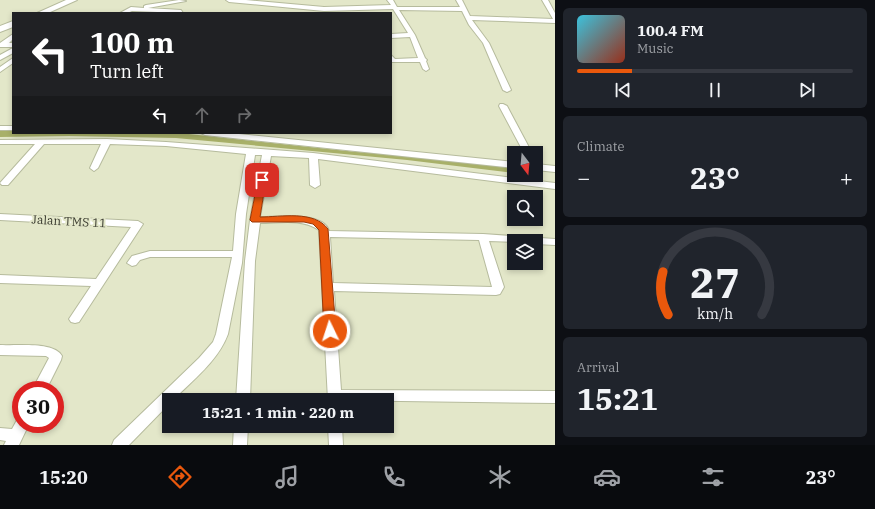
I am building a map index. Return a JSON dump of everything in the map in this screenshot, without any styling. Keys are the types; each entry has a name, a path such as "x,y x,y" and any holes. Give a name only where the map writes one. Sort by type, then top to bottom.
{"main road":[{"path":"43,12 73,0"},
{"path":"0,29 12,24"}],"street":[{"path":"140,10 155,4 184,0"},
{"path":"181,12 180,8 184,0"},
{"path":"229,0 260,6 324,9 395,8 422,10 463,8"},
{"path":"390,0 399,19 412,35 424,60 426,69"},
{"path":"459,0 468,18 486,43 507,90"},
{"path":"545,0 555,18"},
{"path":"125,12 128,10 140,10 167,12"},
{"path":"468,18 555,22"},
{"path":"392,36 412,35"},
{"path":"2,45 12,37"},
{"path":"0,58 12,51"},
{"path":"392,59 393,61 424,60"},
{"path":"0,70 12,61"},
{"path":"503,106 524,146"},
{"path":"0,128 12,128"},
{"path":"212,134 249,139 507,164"},
{"path":"119,445 204,361 218,344 222,334 234,281 249,139"},
{"path":"6,183 42,141"},
{"path":"94,168 107,141"},
{"path":"0,142 107,141 166,144 313,156 555,186"},
{"path":"243,393 249,280 255,220 267,153"},
{"path":"313,156 315,185"},
{"path":"543,168 555,169"},
{"name":"Jalan TMS 11","path":"0,217 138,224 100,283"},
{"path":"255,220 304,219 316,222 324,229 335,393"},
{"path":"325,234 483,237 555,242"},
{"path":"327,286 496,291 498,287 483,237"},
{"path":"132,264 136,258 150,254 237,254"},
{"path":"0,279 100,283"},
{"path":"234,281 249,280"},
{"path":"75,319 100,283"},
{"path":"0,350 48,351 56,356 44,381"},
{"path":"394,398 555,397"},
{"path":"240,445 241,433"},
{"path":"335,433 336,445"},
{"path":"0,434 16,435"}],"shaded area":[{"path":"0,131 12,131 12,134 189,134 357,152 415,155 507,167 507,172 407,160 176,138 69,136 0,137"}],"route":[{"path":"262,180 255,220 270,221 304,219 316,222 324,229 330,331"}]}
